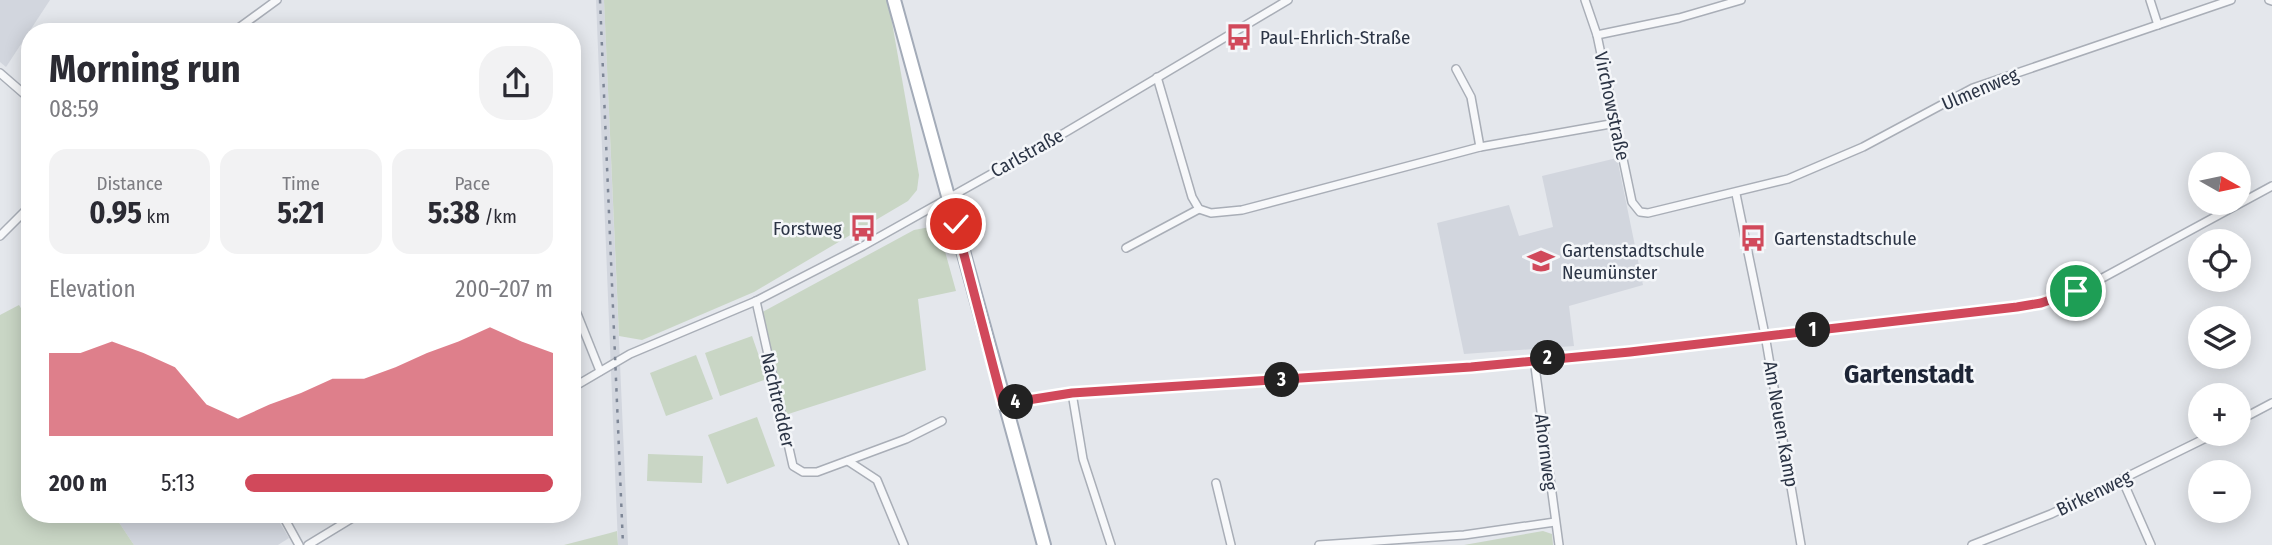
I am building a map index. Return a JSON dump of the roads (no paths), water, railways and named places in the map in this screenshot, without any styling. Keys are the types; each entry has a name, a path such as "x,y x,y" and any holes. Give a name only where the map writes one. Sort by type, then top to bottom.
{"main road":[{"path":"894,0 1003,404 1044,545"}],"street":[{"path":"245,23 277,0"},
{"name":"Carlstraße","path":"581,383 630,354 756,301 948,198 1288,0"},
{"name":"Virchowstraße","path":"1585,0 1597,35 1632,202 1640,212 1648,213 1736,194"},
{"path":"1597,35 1741,0"},
{"path":"2150,0 2158,25"},
{"name":"Ulmenweg","path":"1736,194 1826,164 1973,88 2231,0"},
{"path":"1456,69 1471,97 1480,147"},
{"path":"0,73 21,91"},
{"path":"1157,77 1189,190 1199,209 1210,213 1242,210 1480,147 1616,123"},
{"path":"1003,404 1072,393 1471,367 1630,352 2041,303 2084,288 2272,186"},
{"name":"Am Neuen Kamp","path":"1736,194 1765,335 1801,545"},
{"path":"1126,248 1199,209"},
{"path":"0,236 21,215"},
{"name":"Nachtredder","path":"756,301 793,466 803,472 817,472 906,439 942,421"},
{"path":"581,324 600,371"},
{"name":"Ahornweg","path":"1534,359 1559,545"},
{"path":"1072,393 1083,458 1111,545"},
{"path":"2251,414 2272,402"},
{"name":"Birkenweg","path":"1972,545 2051,514 2189,446"},
{"path":"848,461 864,469 877,481 904,545"},
{"path":"2122,479 2151,545"},
{"path":"1216,483 1231,545"},
{"path":"1319,545 1464,535 1555,522"},
{"path":"287,523 299,545"},
{"path":"308,545 344,523"}],"railway":[{"path":"600,0 623,545"}],"place":[{"name":"Paul-Ehrlich-Straße","path":"1239,37"},
{"name":"Forstweg","path":"863,228"},
{"name":"Gartenstadtschule","path":"1753,238"},
{"name":"Gartenstadtschule Neumünster","path":"1541,261"}],"district":[{"name":"Gartenstadt","path":"1909,374"}]}
